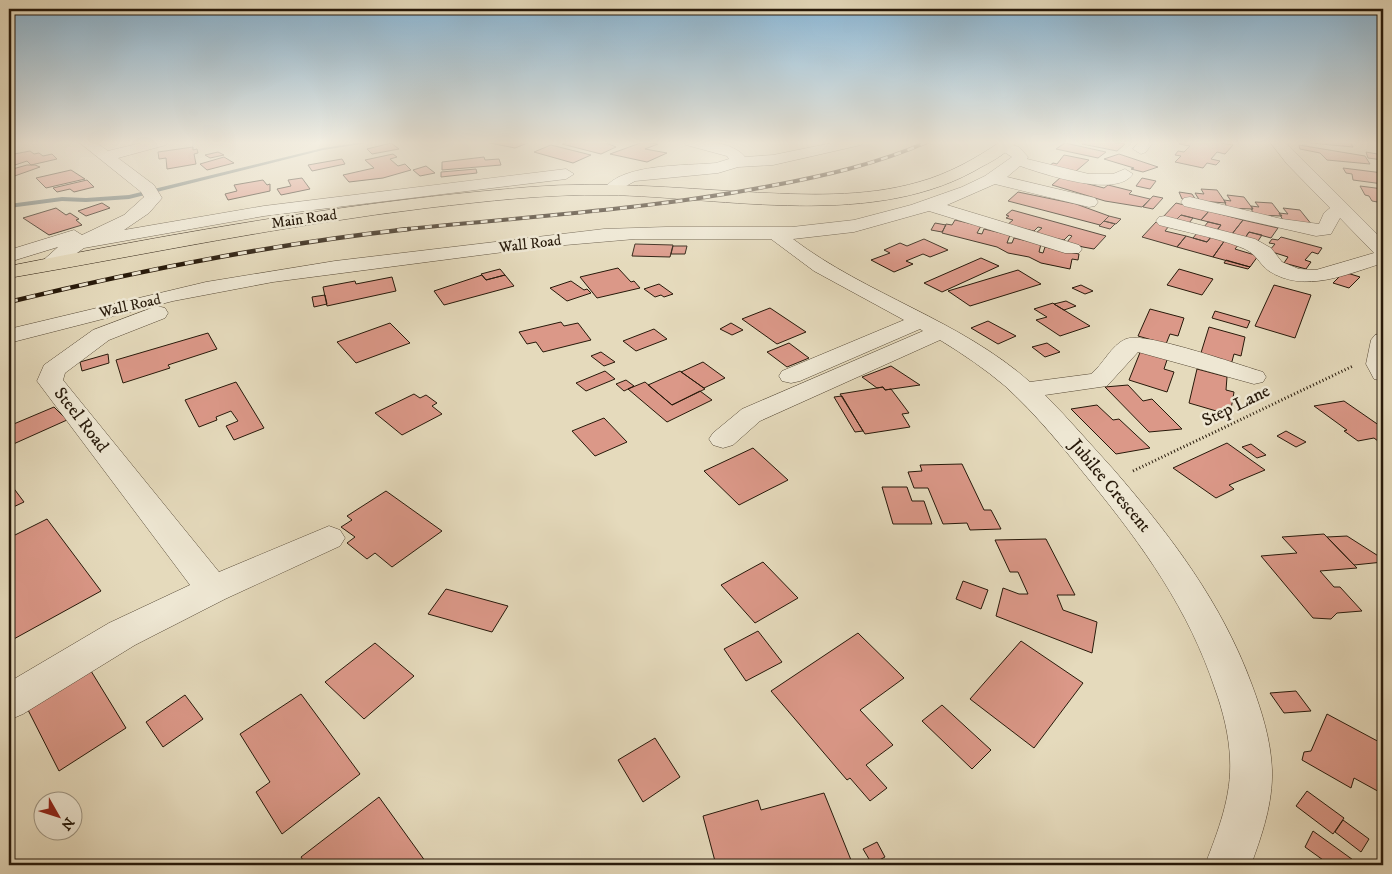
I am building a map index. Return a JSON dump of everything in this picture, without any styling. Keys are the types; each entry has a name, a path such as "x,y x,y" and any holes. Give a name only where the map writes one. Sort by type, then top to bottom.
{"main road":[{"name":"Main Road","path":"9,272 264,225 402,206 534,191 612,189 785,199 855,198 890,193 928,183"}],"street":[{"path":"49,264 64,252 146,208 153,198 150,192 138,183"},
{"path":"82,243 264,211 494,183"},
{"path":"612,189 619,183"},
{"name":"Wall Road","path":"216,287 345,265 604,235 660,232 776,234 854,226 929,205 983,183"},
{"path":"1011,183 1089,202"},
{"path":"1315,183 1383,251"},
{"path":"1190,202 1299,228 1321,230 1328,226 1333,213 1341,210"},
{"path":"929,205 1072,249"},
{"path":"9,256 130,218"},
{"path":"1165,221 1248,243 1264,252 1275,266 1302,276 1317,276 1383,257"},
{"name":"Jubilee Crescent","path":"776,234 802,256 978,354 1025,390 1058,424 1165,552 1199,605 1226,660 1243,718 1250,758 1250,793 1243,827 1228,865"},
{"name":"Steel Road","path":"213,589 50,381 53,370 94,326 216,287"},
{"name":"Wall Road","path":"9,336 94,326"},
{"path":"791,376 930,326"},
{"path":"723,439 751,415 930,326"},
{"path":"1381,369 1383,340"},
{"path":"1025,390 1098,381 1107,374 1133,344 1152,347 1254,377"},
{"path":"9,702 122,634 213,589 329,538"}],"path":[{"name":"Step Lane","path":"1108,482 1352,366 1381,369"}],"building":[{"path":"41,183 69,183 46,188"},
{"path":"75,183 90,183 94,187 74,192 70,189 57,192 53,188"},
{"path":"265,183 267,185 270,184 270,191 228,200 225,194 237,191 234,185"},
{"path":"289,183 305,183 310,189 281,195 277,189 291,186"},
{"path":"1054,183 1084,183 1104,188 1108,185 1132,191 1129,194 1150,199 1142,207 1105,201 1052,185"},
{"path":"1138,183 1155,183 1150,189 1136,186"},
{"path":"1360,186 1383,189 1383,203 1372,201 1369,196 1365,195"},
{"path":"1201,189 1217,190 1226,203 1200,201 1195,193 1204,194"},
{"path":"1018,192 1076,204 1109,216 1100,225 1008,201"},
{"path":"1179,192 1192,194 1196,200 1182,199"},
{"path":"1227,195 1244,197 1253,209 1227,208 1224,200 1231,201"},
{"path":"1153,196 1163,198 1153,209 1143,207"},
{"path":"1255,202 1272,203 1282,216 1255,215 1251,206 1259,207"},
{"path":"102,203 110,208 86,216 78,211"},
{"path":"1176,203 1209,211 1201,220 1181,215 1176,220 1163,217"},
{"path":"56,208 66,215 70,213 79,219 76,220 82,225 49,235 23,218"},
{"path":"1283,208 1300,210 1312,225 1284,222 1279,213 1288,214"},
{"path":"1012,210 1106,236 1094,249 1083,247 1067,242 1072,236 1069,235 1064,240 1036,233 1042,228 1038,227 1034,231 1007,225 1013,220 1006,218 1009,216 1006,215"},
{"path":"1209,211 1243,220 1232,234 1217,230 1221,225 1201,220"},
{"path":"1181,215 1193,218 1189,223 1176,220"},
{"path":"1109,216 1121,219 1116,224 1104,221"},
{"path":"955,220 981,226 977,233 982,234 984,229 1010,235 1007,243 1012,243 1014,238 1041,244 1039,252 1043,253 1045,247 1079,254 1078,260 1072,259 1070,269 1041,263 1029,257 1008,253 997,247 942,233 946,224 952,225"},
{"path":"1243,220 1278,228 1271,238 1249,232 1245,238 1232,234"},
{"path":"1104,221 1115,224 1110,229 1099,226"},
{"path":"1156,222 1169,226 1165,231 1186,236 1177,247 1142,237"},
{"path":"1208,222 1221,225 1217,230 1204,227"},
{"path":"935,223 946,225 942,232 931,230"},
{"path":"1249,232 1262,235 1258,241 1245,238"},
{"path":"1197,233 1211,237 1207,242 1193,238"},
{"path":"1186,236 1207,242 1211,237 1225,240 1213,257 1177,247"},
{"path":"1281,237 1322,248 1318,254 1312,252 1305,260 1311,262 1306,269 1284,263 1288,257 1269,251 1275,244 1269,243 1272,239 1278,240"},
{"path":"924,239 948,250 930,257 923,254 906,261 913,264 894,272 871,260 890,253 884,250 900,243 907,246"},
{"path":"1225,240 1239,244 1235,249 1258,256 1250,267 1213,257"},
{"path":"635,244 673,245 670,257 632,256"},
{"path":"673,246 687,246 685,254 671,254"},
{"path":"981,258 999,266 942,292 924,283"},
{"path":"1226,260 1250,267 1248,269 1224,263"},
{"path":"618,268 631,282 634,281 640,288 597,298 580,277"},
{"path":"500,269 505,275 486,280 481,274"},
{"path":"1179,269 1213,279 1202,295 1167,285"},
{"path":"1018,270 1041,284 970,306 948,291"},
{"path":"1344,272 1360,277 1349,288 1333,283"},
{"path":"482,275 486,280 505,275 514,286 444,305 434,291"},
{"path":"392,277 396,291 327,306 323,287 355,281 356,284"},
{"path":"571,281 591,293 567,301 550,288"},
{"path":"659,284 673,294 655,297 644,289"},
{"path":"1081,285 1093,291 1085,294 1072,288"},
{"path":"1274,285 1311,295 1295,338 1255,326"},
{"path":"325,295 327,304 314,307 312,297"},
{"path":"1066,301 1076,306 1064,310 1054,304"},
{"path":"1053,303 1090,326 1060,336 1036,320 1047,317 1034,309"},
{"path":"770,308 806,332 777,344 742,319"},
{"path":"1150,309 1184,318 1178,336 1170,334 1166,344 1138,336"},
{"path":"1215,311 1250,321 1247,328 1212,318"},
{"path":"988,321 1016,336 998,344 971,328"},
{"path":"561,322 564,326 578,323 591,340 543,352 536,342 527,344 519,332"},
{"path":"390,323 410,343 356,363 337,342"},
{"path":"731,323 743,330 732,335 720,329"},
{"path":"1209,327 1245,337 1241,356 1234,354 1231,365 1200,356"},
{"path":"654,329 667,339 636,351 623,341"},
{"path":"208,333 217,349 168,365 170,368 123,383 116,360"},
{"path":"789,343 809,358 787,367 767,352"},
{"path":"1047,343 1060,352 1045,357 1032,347"},
{"path":"1141,350 1168,357 1164,369 1174,372 1167,392 1129,380"},
{"path":"601,352 615,362 604,366 591,356"},
{"path":"108,354 109,363 82,371 80,362"},
{"path":"703,362 725,378 704,388 681,372"},
{"path":"891,366 920,385 885,390 883,387 877,388 862,377"},
{"path":"1197,369 1227,377 1226,390 1234,392 1230,415 1189,403"},
{"path":"605,371 615,379 586,391 576,383"},
{"path":"680,371 705,389 672,405 648,385"},
{"path":"626,380 634,386 624,391 616,384"},
{"path":"236,382 264,428 234,440 226,426 238,421 231,411 216,417 217,420 199,427 185,400"},
{"path":"645,382 672,405 700,391 712,400 667,422 628,389"},
{"path":"1128,385 1143,401 1152,399 1182,429 1149,432 1105,387"},
{"path":"883,387 885,390 891,389 909,413 902,414 910,427 865,434 840,394"},
{"path":"414,394 420,398 426,395 437,403 432,406 442,414 402,435 375,413"},
{"path":"842,396 863,431 855,432 834,397"},
{"path":"1344,401 1383,428 1383,445 1374,438 1358,441 1344,431 1347,430 1314,406"},
{"path":"1097,405 1113,420 1119,419 1150,448 1116,454 1071,409"},
{"path":"54,407 67,420 9,446 9,426"},
{"path":"604,418 627,442 595,456 572,431"},
{"path":"1286,431 1306,442 1296,447 1277,436"},
{"path":"1227,443 1265,470 1229,485 1234,489 1216,498 1173,468"},
{"path":"1251,444 1266,455 1257,458 1242,447"},
{"path":"753,448 788,480 739,505 704,471"},
{"path":"962,464 984,510 991,510 1001,529 970,530 967,523 943,524 928,488 914,488 908,472 922,471 920,465"},
{"path":"9,482 24,502 9,509"},
{"path":"882,487 907,487 912,501 924,501 932,524 893,524"},
{"path":"386,491 442,531 392,567 375,553 367,559 347,543 355,537 341,527 352,520 347,516"},
{"path":"47,519 101,591 12,640 9,635 9,538"},
{"path":"1324,534 1357,568 1320,571 1334,587 1340,587 1362,611 1337,613 1331,619 1313,618 1261,556 1297,553 1282,537"},
{"path":"1347,536 1383,559 1383,562 1354,565 1327,537"},
{"path":"1046,539 1075,595 1057,595 1063,610 1097,622 1092,653 996,616 1003,588 1019,594 1028,594 1018,572 1010,572 995,540"},
{"path":"763,562 798,598 755,623 721,585"},
{"path":"963,581 988,590 981,609 956,599"},
{"path":"446,589 508,606 492,632 428,614"},
{"path":"758,631 782,662 746,681 724,649"},
{"path":"858,633 904,678 860,710 893,745 866,765 887,788 870,801 850,778 847,780 771,691"},
{"path":"1021,641 1083,683 1034,748 970,699"},
{"path":"375,643 414,676 364,719 325,682"},
{"path":"91,671 126,728 59,771 27,708"},
{"path":"1296,691 1311,711 1284,713 1270,693"},
{"path":"301,694 360,774 282,834 256,792 270,782 240,734"},
{"path":"185,695 203,719 163,747 146,722"},
{"path":"942,705 991,750 972,769 922,721"},
{"path":"1327,714 1383,744 1383,794 1354,778 1351,788 1302,760 1304,752 1311,751"},
{"path":"655,738 680,777 643,802 618,760"},
{"path":"1307,791 1344,818 1333,834 1296,806"},
{"path":"824,793 853,865 716,865 703,816 758,800 761,810"},
{"path":"379,797 428,865 306,865 301,857"},
{"path":"1343,820 1369,839 1361,852 1335,832"},
{"path":"1313,831 1360,865 1330,865 1305,847"},
{"path":"877,842 885,857 872,864 863,849"}],"waterway":[{"path":"9,206 62,199 86,200 129,197 186,183"}],"railway":[{"path":"397,230 631,207 724,194 786,183"},
{"path":"9,302 108,279 208,259 308,242 409,229"}]}
